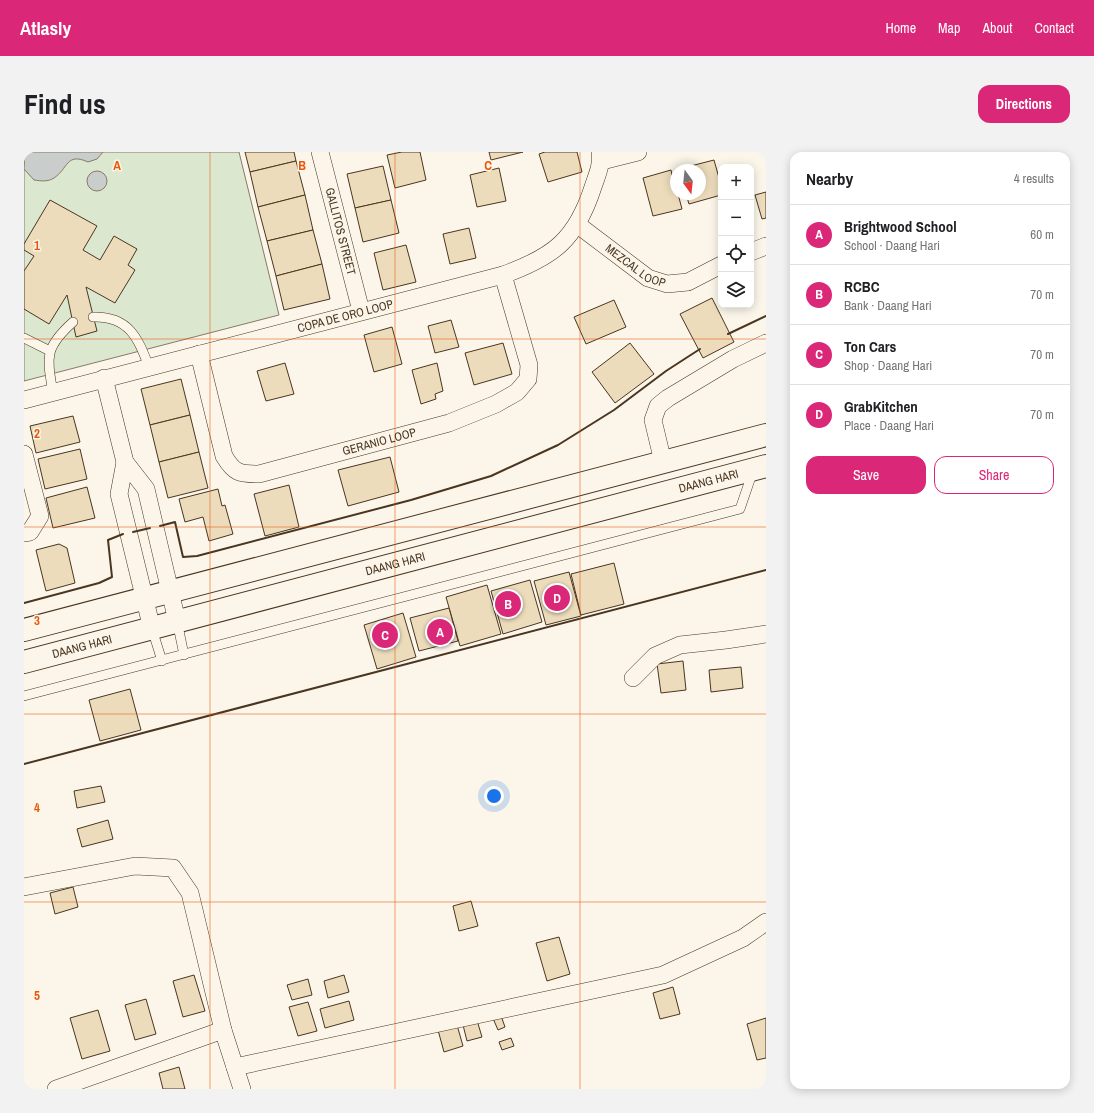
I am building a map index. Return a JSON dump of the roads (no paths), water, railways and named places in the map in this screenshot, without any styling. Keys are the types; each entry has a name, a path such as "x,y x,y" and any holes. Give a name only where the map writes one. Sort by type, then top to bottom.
{"main road":[{"path":"24,630 766,435"},
{"name":"DAANG HARI","path":"24,662 760,468"}],"street":[{"path":"601,156 638,152"},
{"name":"GALLITOS STREET","path":"322,153 361,311"},
{"name":"COPA DE ORO LOOP","path":"24,400 503,275 533,264 559,246 578,224 591,194 601,156"},
{"name":"MEZCAL LOOP","path":"578,224 648,278 667,284 688,282 718,267"},
{"path":"754,251 766,246"},
{"name":"GERANIO LOOP","path":"199,354 224,456 232,469 243,474 259,474 449,423 496,404 517,392 528,379 529,365 503,275"},
{"path":"663,462 653,420 658,406 668,398 733,359 766,343"},
{"path":"104,378 125,462 146,489 177,621"},
{"path":"24,454 40,516 30,532 24,533"},
{"path":"125,462 119,494 152,628"},
{"path":"634,678 655,656 680,645 766,634"},
{"path":"24,887 135,866 173,868 190,893 223,1030 242,1089"},
{"path":"235,1067 663,975 743,938 766,922"},
{"path":"56,1089 223,1030"}],"lane":[{"path":"93,317 105,317 125,325 138,340 150,367"},
{"path":"52,393 48,362 50,351 57,336 73,322"},
{"path":"24,338 50,351"},
{"path":"24,696 740,509 760,468"},
{"path":"177,621 184,655"},
{"path":"152,628 162,661"}],"place":[{"name":"GrabKitchen","path":"557,598"},
{"name":"RCBC","path":"508,604"},
{"name":"Brightwood School","path":"440,632"},
{"name":"Ton Cars","path":"385,635"}]}
